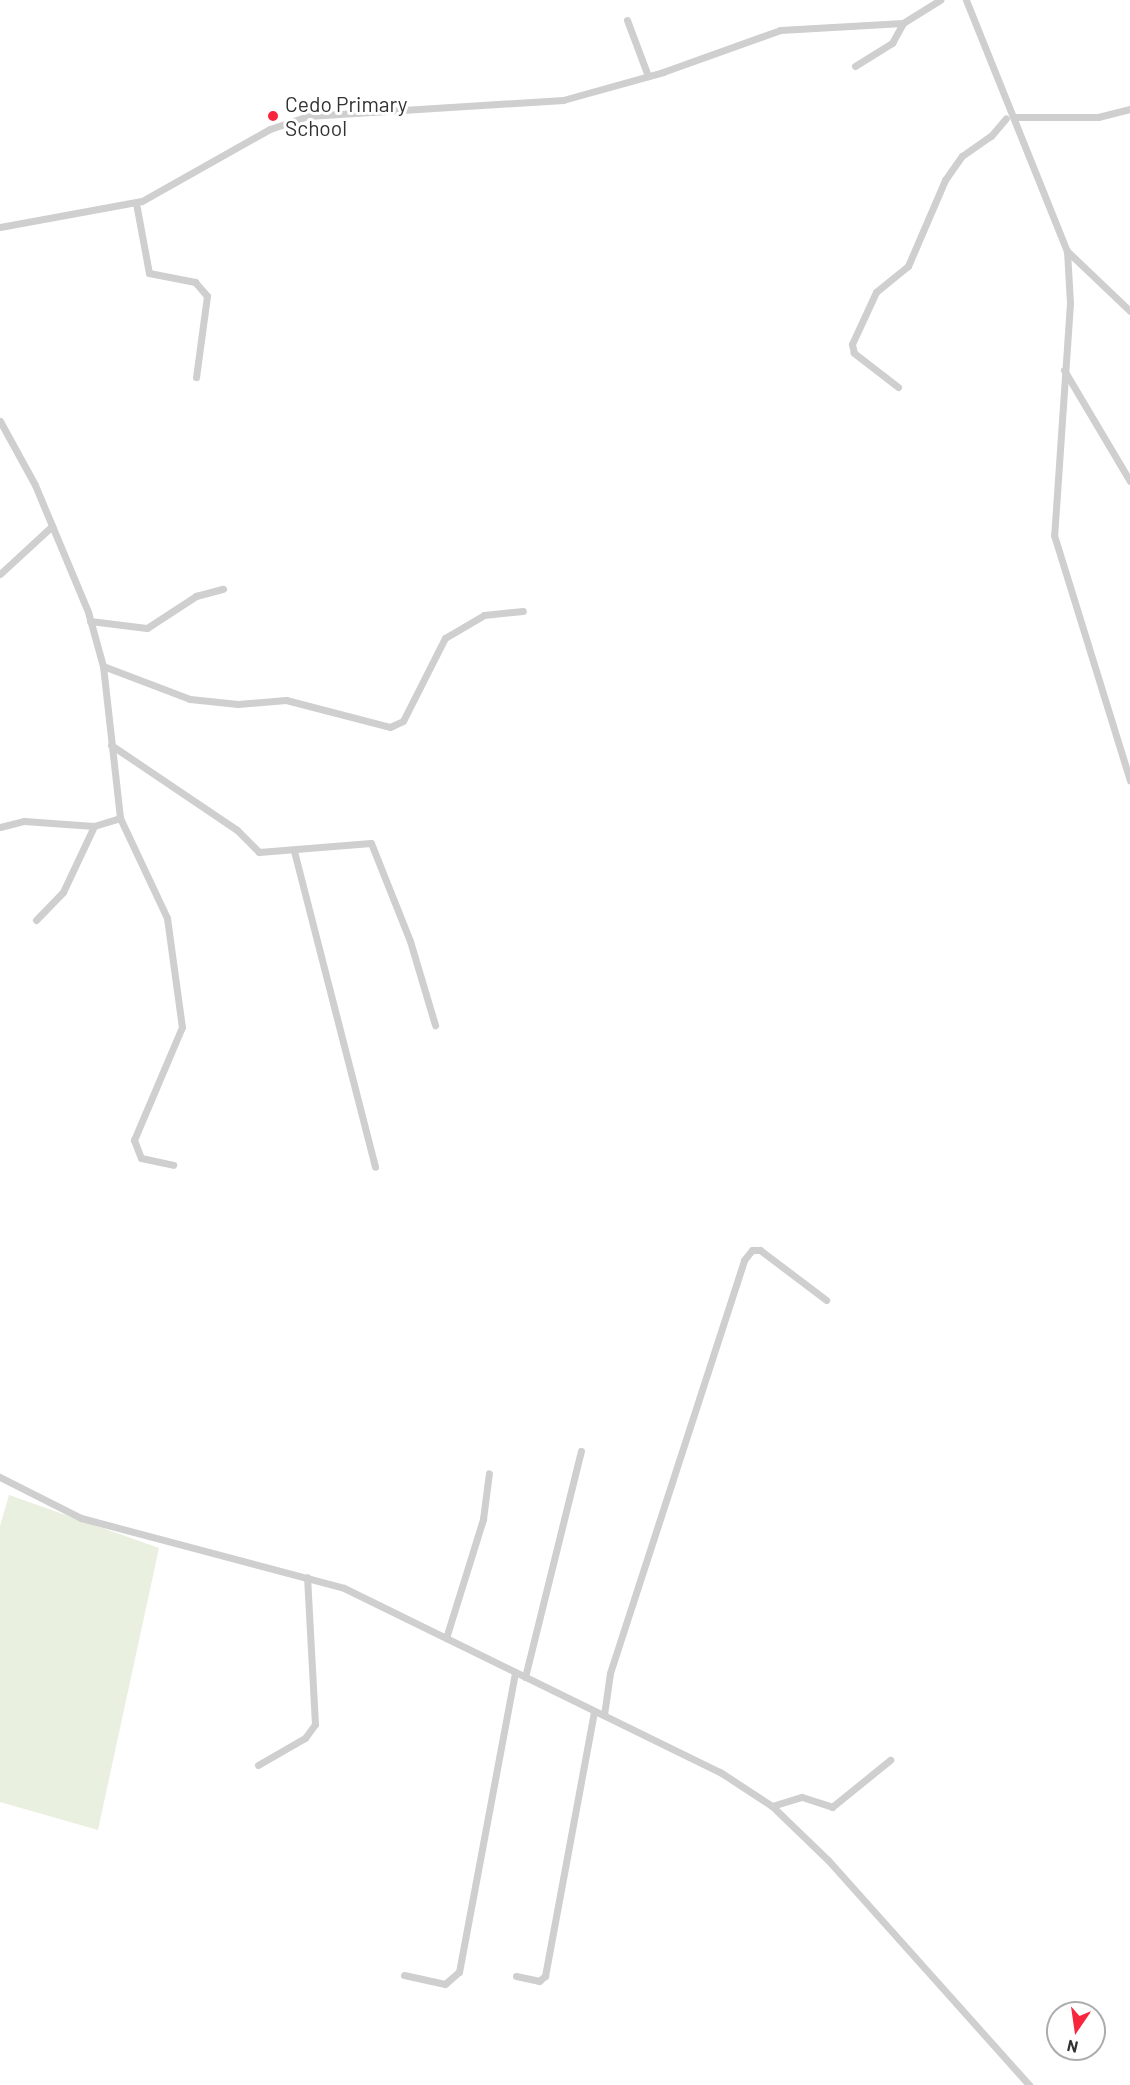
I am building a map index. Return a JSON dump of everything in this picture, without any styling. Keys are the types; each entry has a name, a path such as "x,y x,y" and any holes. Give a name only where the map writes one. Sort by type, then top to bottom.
{"street":[{"path":"0,227 136,203 291,121 371,109 553,102 648,76 780,30 903,22 940,0"},
{"path":"966,0 1010,117 1067,251 1130,311"},
{"path":"627,20 648,76"},
{"path":"855,66 892,42 903,22"},
{"path":"898,387 854,353 852,344 876,292 908,266 945,180 962,156 992,136 1010,117 1098,117 1130,109"},
{"path":"136,203 149,273 195,282 207,296 196,377"},
{"path":"1067,251 1065,370 1054,534 1130,781"},
{"path":"1065,370 1130,482"},
{"path":"0,421 52,526 90,621 103,666 120,818 167,918 183,1019 135,1149 150,1163 173,1165"},
{"path":"0,574 52,526"},
{"path":"90,621 147,628 196,596 223,589"},
{"path":"103,666 190,699 238,704 286,700 390,727 403,720 445,638 484,615 523,610"},
{"path":"111,745 237,830 257,851 294,851 371,843 410,941 435,1025"},
{"path":"0,827 24,821 94,826 120,818"},
{"path":"36,920 63,892 94,826"},
{"path":"294,851 375,1167"},
{"path":"604,1715 610,1673 744,1260 752,1250 760,1250 826,1300"},
{"path":"525,1677 581,1451"},
{"path":"446,1638 483,1519 489,1473"},
{"path":"0,1477 92,1522 344,1588 704,1763 772,1806 874,1907 1029,2085"},
{"path":"258,1765 305,1738 315,1724 307,1578"},
{"path":"404,1975 445,1984 459,1972 515,1672"},
{"path":"516,1976 539,1981 545,1976 594,1711"},
{"path":"772,1806 801,1797 832,1807 890,1760"}],"green space":[{"path":"9,1495 159,1548 98,1830 0,1802 0,1526"}],"place":[{"name":"Cedo Primary School","path":"273,116"}]}
